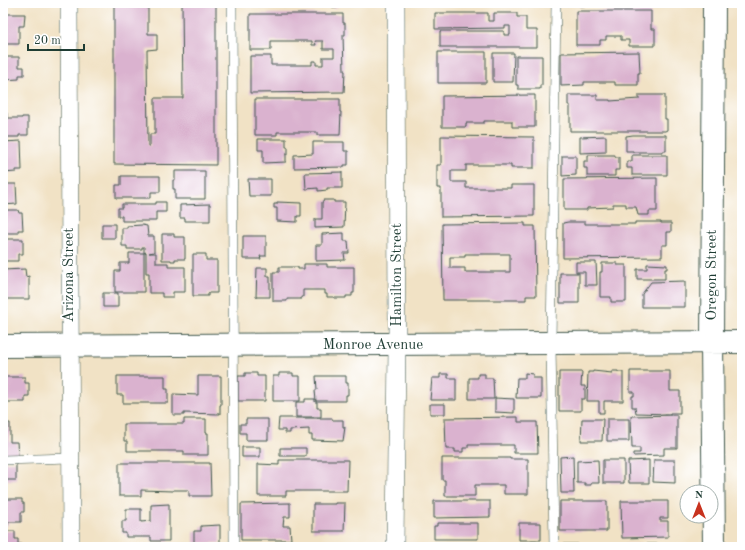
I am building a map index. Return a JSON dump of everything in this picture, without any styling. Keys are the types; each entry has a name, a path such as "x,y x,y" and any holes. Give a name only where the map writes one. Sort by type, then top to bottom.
{"street":[{"name":"Arizona Street","path":"69,3 69,346 71,547"},
{"name":"Hamilton Street","path":"394,547 397,344 396,3"},
{"name":"Oregon Street","path":"714,3 712,342 714,547"},
{"name":"Monroe Avenue","path":"3,346 233,346 742,342"}],"lane":[{"path":"232,3 234,547"},
{"path":"554,547 551,343 556,3"},
{"path":"3,460 70,458"}],"shaded area":[{"path":"739,368 742,368 742,547"}],"building":[{"path":"114,3 148,3 148,34 157,34 157,49 147,50 148,146 150,146 150,134 155,134 155,98 183,98 182,3 216,3 216,165 114,164"},
{"path":"254,3 306,3 306,7 256,6"},
{"path":"333,3 337,3 337,8 333,8"},
{"path":"578,3 600,3 600,5 580,6"},
{"path":"576,11 651,11 651,29 655,29 655,46 629,46 629,40 621,40 621,36 606,36 606,40 600,40 600,45 576,45"},
{"path":"435,13 488,13 488,21 494,21 494,13 517,13 517,17 526,17 526,30 537,30 537,47 440,47 440,31 504,31 504,35 510,35 510,26 505,26 505,28 435,29"},
{"path":"3,14 25,14 24,26 19,26 19,44 3,44"},
{"path":"250,14 343,14 343,23 345,23 345,35 343,35 345,71 344,92 250,93 250,56 271,56 271,65 312,65 312,61 316,61 316,65 323,65 323,57 334,57 334,49 323,49 323,41 315,41 316,45 312,45 312,41 271,41 271,50 250,50"},
{"path":"438,52 486,52 486,83 438,83"},
{"path":"639,52 640,73 638,73 638,85 615,85 615,82 584,82 584,85 561,86 561,53"},
{"path":"493,53 514,53 513,82 493,82"},
{"path":"516,56 542,56 542,85 540,85 540,89 518,89 518,85 516,85"},
{"path":"3,57 19,57 19,67 24,67 24,75 19,75 19,79 3,80"},
{"path":"535,95 535,127 512,127 512,121 484,121 484,123 466,123 466,127 442,127 442,96"},
{"path":"568,95 597,95 597,100 610,101 639,99 639,95 665,95 665,119 667,119 667,130 570,131 570,105 568,105"},
{"path":"255,99 340,99 340,135 317,135 317,132 277,132 277,135 255,135"},
{"path":"3,113 7,113 7,118 28,117 28,135 19,135 19,137 3,137"},
{"path":"666,135 666,151 626,151 626,136"},
{"path":"441,136 534,137 534,168 511,168 511,165 466,165 466,171 451,171 451,182 466,182 466,188 511,188 511,185 534,185 534,216 441,217 441,188 437,188 437,165 441,165"},
{"path":"606,136 606,152 580,153 580,137"},
{"path":"258,139 286,139 288,154 286,154 286,162 263,163 263,150 258,150"},
{"path":"21,141 22,170 3,173 3,142"},
{"path":"313,142 344,142 344,151 348,151 348,165 344,165 344,167 294,168 294,155 313,154"},
{"path":"588,155 615,155 615,157 619,157 619,170 615,170 615,176 587,176 587,168 584,168 584,161 588,161"},
{"path":"632,155 667,155 667,175 632,175 632,168 627,168 627,161 632,161"},
{"path":"562,156 576,156 576,175 562,176"},
{"path":"175,171 205,171 205,199 175,199 173,180 175,180"},
{"path":"342,172 342,188 327,188 327,190 318,191 318,188 306,189 305,173"},
{"path":"121,176 160,176 160,192 151,192 151,198 116,198 116,185 121,185"},
{"path":"657,178 657,211 649,211 649,215 638,215 636,207 626,207 626,204 613,204 613,207 587,208 587,210 564,210 564,179"},
{"path":"248,179 271,179 271,196 249,196"},
{"path":"3,184 16,184 17,204 3,205"},
{"path":"323,200 345,202 344,227 315,228 315,219 322,219"},
{"path":"156,202 166,202 166,212 156,212 156,221 122,221 122,216 118,216 118,208 122,208 122,204 156,204"},
{"path":"277,202 301,203 301,216 297,216 297,222 277,221 277,208 274,208 274,204 277,204"},
{"path":"210,204 210,221 185,221 185,218 180,218 180,205"},
{"path":"3,210 18,210 19,213 22,213 23,230 18,230 18,233 3,233"},
{"path":"585,222 585,224 635,224 635,222 661,222 671,223 671,232 667,232 667,245 662,245 662,257 563,258 563,223"},
{"path":"525,223 525,226 535,226 536,296 526,296 526,300 443,300 442,224","holes":["465,254 510,254 510,272 465,272 465,268 450,268 450,257 465,257"]},
{"path":"102,224 115,224 115,238 102,238"},
{"path":"127,226 147,226 148,236 154,236 154,252 149,253 156,253 156,263 168,263 168,267 185,267 185,292 173,292 173,297 162,297 162,293 149,293 149,273 146,273 146,252 144,253 144,247 142,247 142,249 127,249 127,246 122,246 122,228 127,228"},
{"path":"344,233 344,241 348,241 349,253 344,253 345,260 316,261 316,245 322,245 322,234"},
{"path":"162,234 174,234 174,237 185,237 185,259 175,259 175,261 162,260"},
{"path":"243,236 266,236 266,256 260,256 261,259 243,259"},
{"path":"3,239 23,239 23,254 18,254 18,261 3,261"},
{"path":"129,253 144,253 144,292 115,292 115,271 120,271 120,263 129,263"},
{"path":"193,254 206,254 206,260 217,260 217,293 208,293 208,296 193,296"},
{"path":"576,262 596,262 597,285 585,285 585,272 576,272"},
{"path":"602,263 617,263 617,265 626,265 626,302 611,302 611,297 600,297 600,272 602,272"},
{"path":"304,264 327,264 327,267 354,267 354,293 352,293 352,296 346,296 346,298 334,298 327,297 325,290 303,290 303,297 301,297 301,299 273,301 273,272 279,272 279,267 298,267 298,269 304,269"},
{"path":"647,264 667,265 667,269 665,269 665,279 637,279 637,269 647,269"},
{"path":"257,268 267,268 267,276 270,276 270,297 256,297"},
{"path":"25,269 26,277 29,276 29,299 3,299 3,270"},
{"path":"560,273 579,273 579,303 560,303"},
{"path":"685,281 685,307 642,307 642,294 651,282"},
{"path":"103,293 118,293 118,307 103,307"},
{"path":"593,371 612,373 612,371 623,372 623,401 604,401 604,413 599,413 599,401 587,401 588,372"},
{"path":"630,371 670,371 670,391 680,391 680,413 636,413 635,407 632,407 632,396 634,396 634,392 630,392"},
{"path":"559,372 582,372 581,386 585,386 585,399 581,399 581,411 559,411"},
{"path":"245,373 257,373 257,376 265,376 265,401 238,401 238,376 245,376"},
{"path":"279,373 293,373 293,376 300,376 300,401 273,401 273,376 279,376"},
{"path":"525,373 533,374 533,378 541,378 541,398 516,398 517,378 525,378"},
{"path":"440,374 448,374 448,378 456,378 456,400 430,400 432,378 440,378"},
{"path":"478,374 485,374 485,378 493,378 494,399 469,399 469,378 478,378"},
{"path":"117,376 165,376 165,389 168,389 168,403 123,403 123,395 117,395"},
{"path":"198,376 221,376 220,414 184,413 184,415 173,415 173,394 198,395"},
{"path":"316,376 346,376 346,383 348,383 348,395 346,395 346,401 316,401"},
{"path":"3,377 25,377 25,383 29,383 29,396 25,396 25,402 3,402"},
{"path":"495,398 514,399 514,413 495,412"},
{"path":"305,399 315,399 315,402 317,402 317,408 321,408 321,417 296,417 296,402 305,402"},
{"path":"430,404 445,404 445,414 430,414"},
{"path":"677,415 677,448 664,448 664,455 633,456 633,453 640,453 640,448 632,448 631,416"},
{"path":"518,417 518,422 537,422 538,453 514,453 514,445 468,445 468,448 463,448 463,452 455,452 455,449 446,449 445,418"},
{"path":"279,418 332,418 332,420 343,420 343,427 345,427 343,441 312,440 312,435 309,435 309,429 290,430 290,433 285,433 285,430 278,430"},
{"path":"184,419 206,419 206,433 208,433 208,455 184,455 184,451 127,451 127,441 124,441 124,424 184,424"},
{"path":"246,419 268,419 268,440 246,440 246,433 240,433 240,424 246,424"},
{"path":"582,419 603,419 602,441 581,441"},
{"path":"607,419 629,419 629,441 607,441"},
{"path":"3,423 10,423 10,442 17,442 18,456 3,456"},
{"path":"242,447 260,447 260,457 242,457"},
{"path":"280,448 306,448 306,456 280,456"},
{"path":"573,456 574,493 561,493 560,457"},
{"path":"442,458 528,459 528,494 504,494 504,485 475,485 475,496 445,496 445,480 442,480"},
{"path":"279,460 348,460 347,491 286,491 286,496 258,496 258,464 279,465"},
{"path":"598,460 599,483 585,485 585,483 577,483 577,461"},
{"path":"603,460 624,460 624,483 603,483"},
{"path":"649,460 649,483 629,483 628,461"},
{"path":"654,460 675,460 675,483 653,482"},
{"path":"3,462 16,462 16,480 3,480"},
{"path":"119,463 210,463 211,496 189,496 189,490 141,490 141,496 119,496"},
{"path":"3,499 22,499 22,503 24,503 24,512 21,512 21,522 8,522 8,525 3,526"},
{"path":"434,501 490,501 490,517 434,518"},
{"path":"560,501 607,501 607,531 560,531"},
{"path":"621,501 668,501 668,518 660,518 660,521 668,521 668,537 622,538"},
{"path":"290,503 290,517 284,517 283,526 290,526 291,540 241,540 241,504"},
{"path":"345,503 344,531 313,531 313,504"},
{"path":"169,504 169,541 151,541 151,537 126,537 126,533 122,533 122,521 126,521 126,509 141,509 141,522 151,521 151,505"},
{"path":"437,523 478,523 478,539 434,539 434,526 437,526"},
{"path":"519,523 541,523 541,540 519,540"},
{"path":"220,525 220,543 194,543 194,531 201,531 201,526"},
{"path":"3,531 15,531 15,539 18,539 18,544 22,544 22,547 3,547"},
{"path":"562,544 578,544 578,547 562,547"},
{"path":"620,544 668,544 668,547 620,547"}]}
